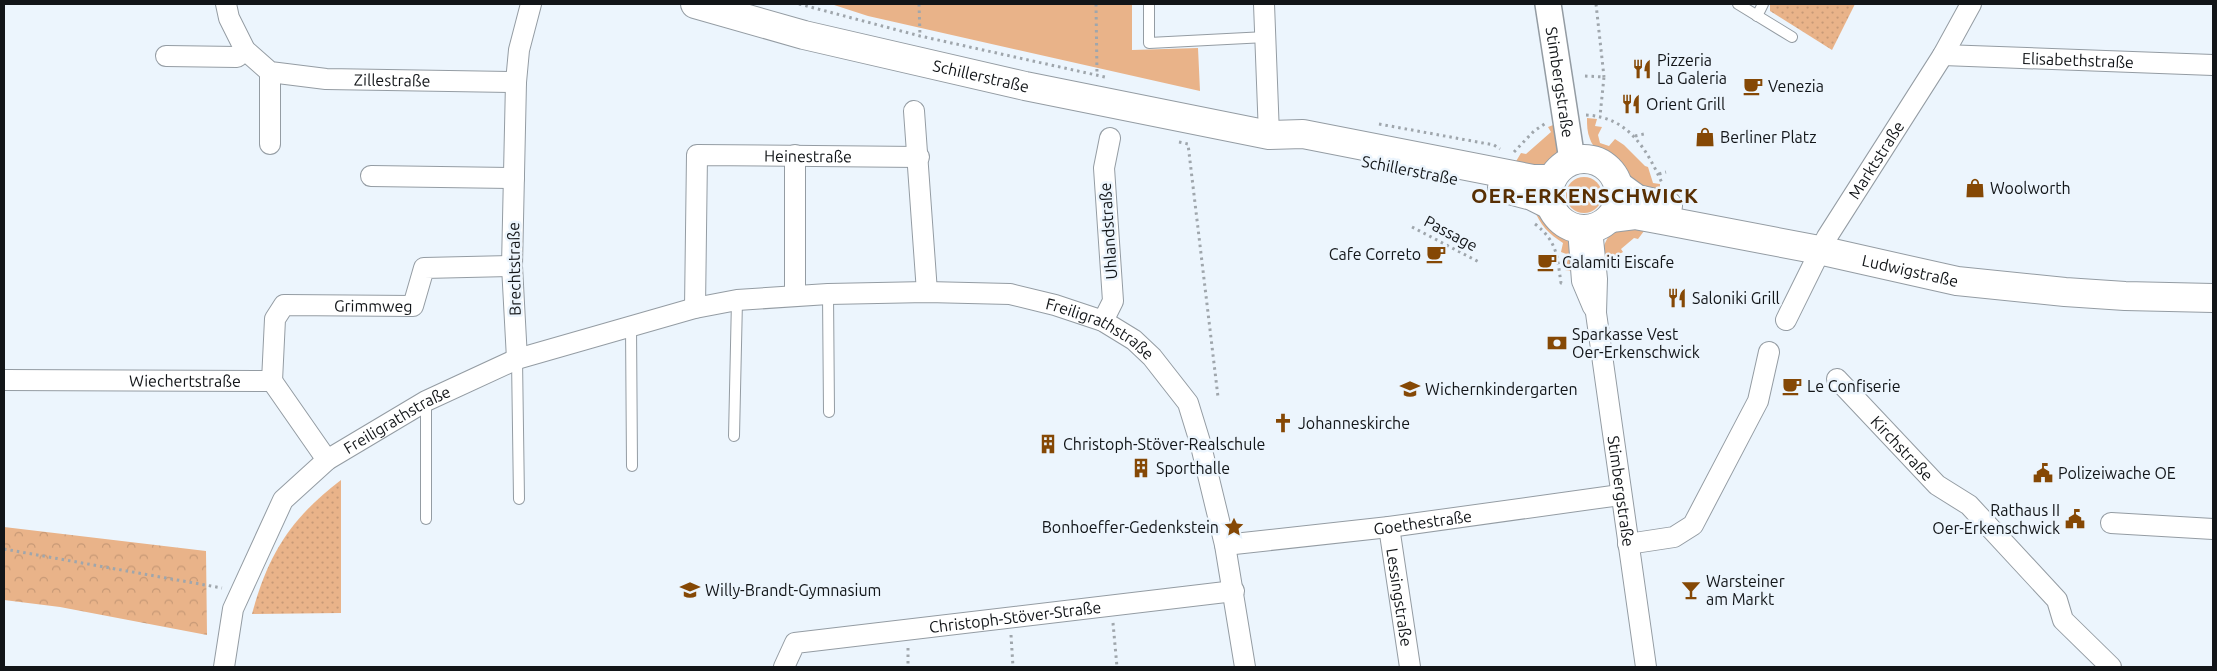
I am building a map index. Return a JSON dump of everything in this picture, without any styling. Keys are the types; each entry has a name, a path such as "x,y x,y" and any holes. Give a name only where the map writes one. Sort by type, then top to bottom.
{"main road":[{"name":"Schillerstraße","path":"695,4 813,38 1025,86 1269,135 1300,149 1500,187 1532,196 1551,192"},
{"path":"1580,159 1600,161 1609,168 1619,186 1617,208 1593,225 1567,225 1554,213 1551,192 1562,166 1580,159"},
{"name":"Ludwigstraße","path":"1619,186 1637,200 1823,244 1957,281 2065,292 2213,298"},
{"name":"Ludwigstraße","path":"1593,225 1635,215 1988,272 2115,282 2213,284"}],"street":[{"path":"226,4 229,18 245,50 270,72 270,144"},
{"name":"Brechtstraße","path":"517,359 512,266 516,82 520,50 531,4"},
{"path":"1264,4 1269,135"},
{"name":"Stimbergstraße","path":"1548,4 1580,159"},
{"name":"Stimbergstraße","path":"1566,4 1580,159"},
{"name":"Marktstraße","path":"1786,320 1823,244 1943,55 1971,4"},
{"path":"166,56 237,58 245,50"},
{"name":"Elisabethstraße","path":"1943,55 2213,65"},
{"name":"Zillestraße","path":"270,72 326,79 516,82"},
{"path":"914,111 919,157 927,292"},
{"name":"Uhlandstraße","path":"1103,322 1113,300 1104,168 1110,138"},
{"name":"Heinestraße","path":"695,308 697,155 919,157"},
{"path":"795,155 795,296"},
{"path":"371,176 514,178"},
{"name":"Stimbergstraße","path":"1593,225 1582,281 1596,314 1620,495 1646,667"},
{"name":"Grimmweg","path":"272,381 275,319 284,305 413,306 424,268 512,266"},
{"name":"Freiligrathstraße","path":"224,667 233,609 284,500 327,460 426,401 517,359 695,308 737,300 828,294 927,292 1010,294 1055,304 1103,322 1134,340 1152,356 1188,403 1200,442 1225,545 1245,667"},
{"path":"1628,544 1674,537 1693,525 1758,400 1769,352"},
{"name":"Kirchstraße","path":"1836,379 1937,485 1969,505 2057,600 2064,620 2111,667"},
{"name":"Wiechertstraße","path":"4,380 272,381"},
{"path":"272,381 327,460"},
{"name":"Goethestraße","path":"1225,545 1388,526 1620,495"},
{"path":"2111,523 2213,529"},
{"name":"Lessingstraße","path":"1388,526 1410,667"},
{"name":"Christoph-Stöver-Straße","path":"784,667 795,643 1234,591"}],"lane":[{"path":"1149,4 1149,43 1266,38"},
{"path":"1738,4 1792,37"},
{"path":"1757,16 1763,4"},
{"path":"828,294 829,412"},
{"path":"734,436 737,300"},
{"path":"631,326 632,466"},
{"path":"517,359 519,499"},
{"path":"426,401 426,519"}],"path":[{"path":"800,4 920,36 1097,75 1096,4"},
{"path":"919,4 920,36"},
{"path":"1596,4 1604,77 1600,116"},
{"path":"1585,76 1604,77"},
{"path":"1178,117 1172,140 1188,144 1218,397"},
{"path":"1635,136 1644,134"},
{"path":"1658,174 1666,172"},
{"name":"Passage","path":"1412,226 1479,262"},
{"path":"4,549 240,592"},
{"path":"1112,605 1117,667"},
{"path":"1010,617 1014,667"}],"green space":[{"path":"831,4 1132,4 1132,50 1198,48 1200,91 868,16"},
{"path":"1770,4 1855,4 1832,50 1770,11"},
{"path":"1587,118 1597,119 1595,126 1602,127 1598,135 1600,143 1609,146 1615,139 1648,167 1653,183 1660,184 1660,196 1626,180 1619,167 1597,150 1589,136"},
{"path":"1561,122 1559,148 1553,162 1538,167 1512,168 1521,153 1526,154 1551,132 1548,127"},
{"path":"1584,177 1591,178 1597,182 1601,188 1601,202 1597,208 1591,212 1584,213 1577,212 1571,208 1567,202 1566,195 1567,188 1571,182 1577,178"},
{"path":"1508,194 1536,201 1548,222 1570,241 1576,272 1565,270 1569,255 1561,252 1563,243 1546,229 1534,209 1526,210 1525,202 1508,205"},
{"path":"1647,227 1638,239 1634,238 1621,249 1623,252 1610,259 1612,265 1601,269 1603,248 1614,230"},
{"path":"341,480 341,613 252,614 266,573 284,539 308,509"},
{"path":"4,527 206,551 207,635 60,607 4,600"}],"place":[{"name":"Pizzeria La Galeria","path":"1642,69"},
{"name":"Venezia","path":"1753,86"},
{"name":"Orient Grill","path":"1631,104"},
{"name":"Berliner Platz","path":"1705,137"},
{"name":"Woolworth","path":"1975,188"},
{"name":"Cafe Correto","path":"1436,254"},
{"name":"Calamiti Eiscafe","path":"1547,262"},
{"name":"Saloniki Grill","path":"1677,298"},
{"name":"Sparkasse Vest Oer-Erkenschwick","path":"1557,343"},
{"name":"Le Confiserie","path":"1792,386"},
{"name":"Wichernkindergarten","path":"1410,389"},
{"name":"Johanneskirche","path":"1283,423"},
{"name":"Christoph-Stöver-Realschule","path":"1048,444"},
{"name":"Sporthalle","path":"1141,468"},
{"name":"Polizeiwache OE","path":"2043,473"},
{"name":"Rathaus II Oer-Erkenschwick","path":"2075,519"},
{"name":"Bonhoeffer-Gedenkstein","path":"1234,527"},
{"name":"Willy-Brandt-Gymnasium","path":"690,590"},
{"name":"Warsteiner am Markt","path":"1691,590"}],"district":[{"name":"OER-ERKENSCHWICK","path":"1585,195"}]}
